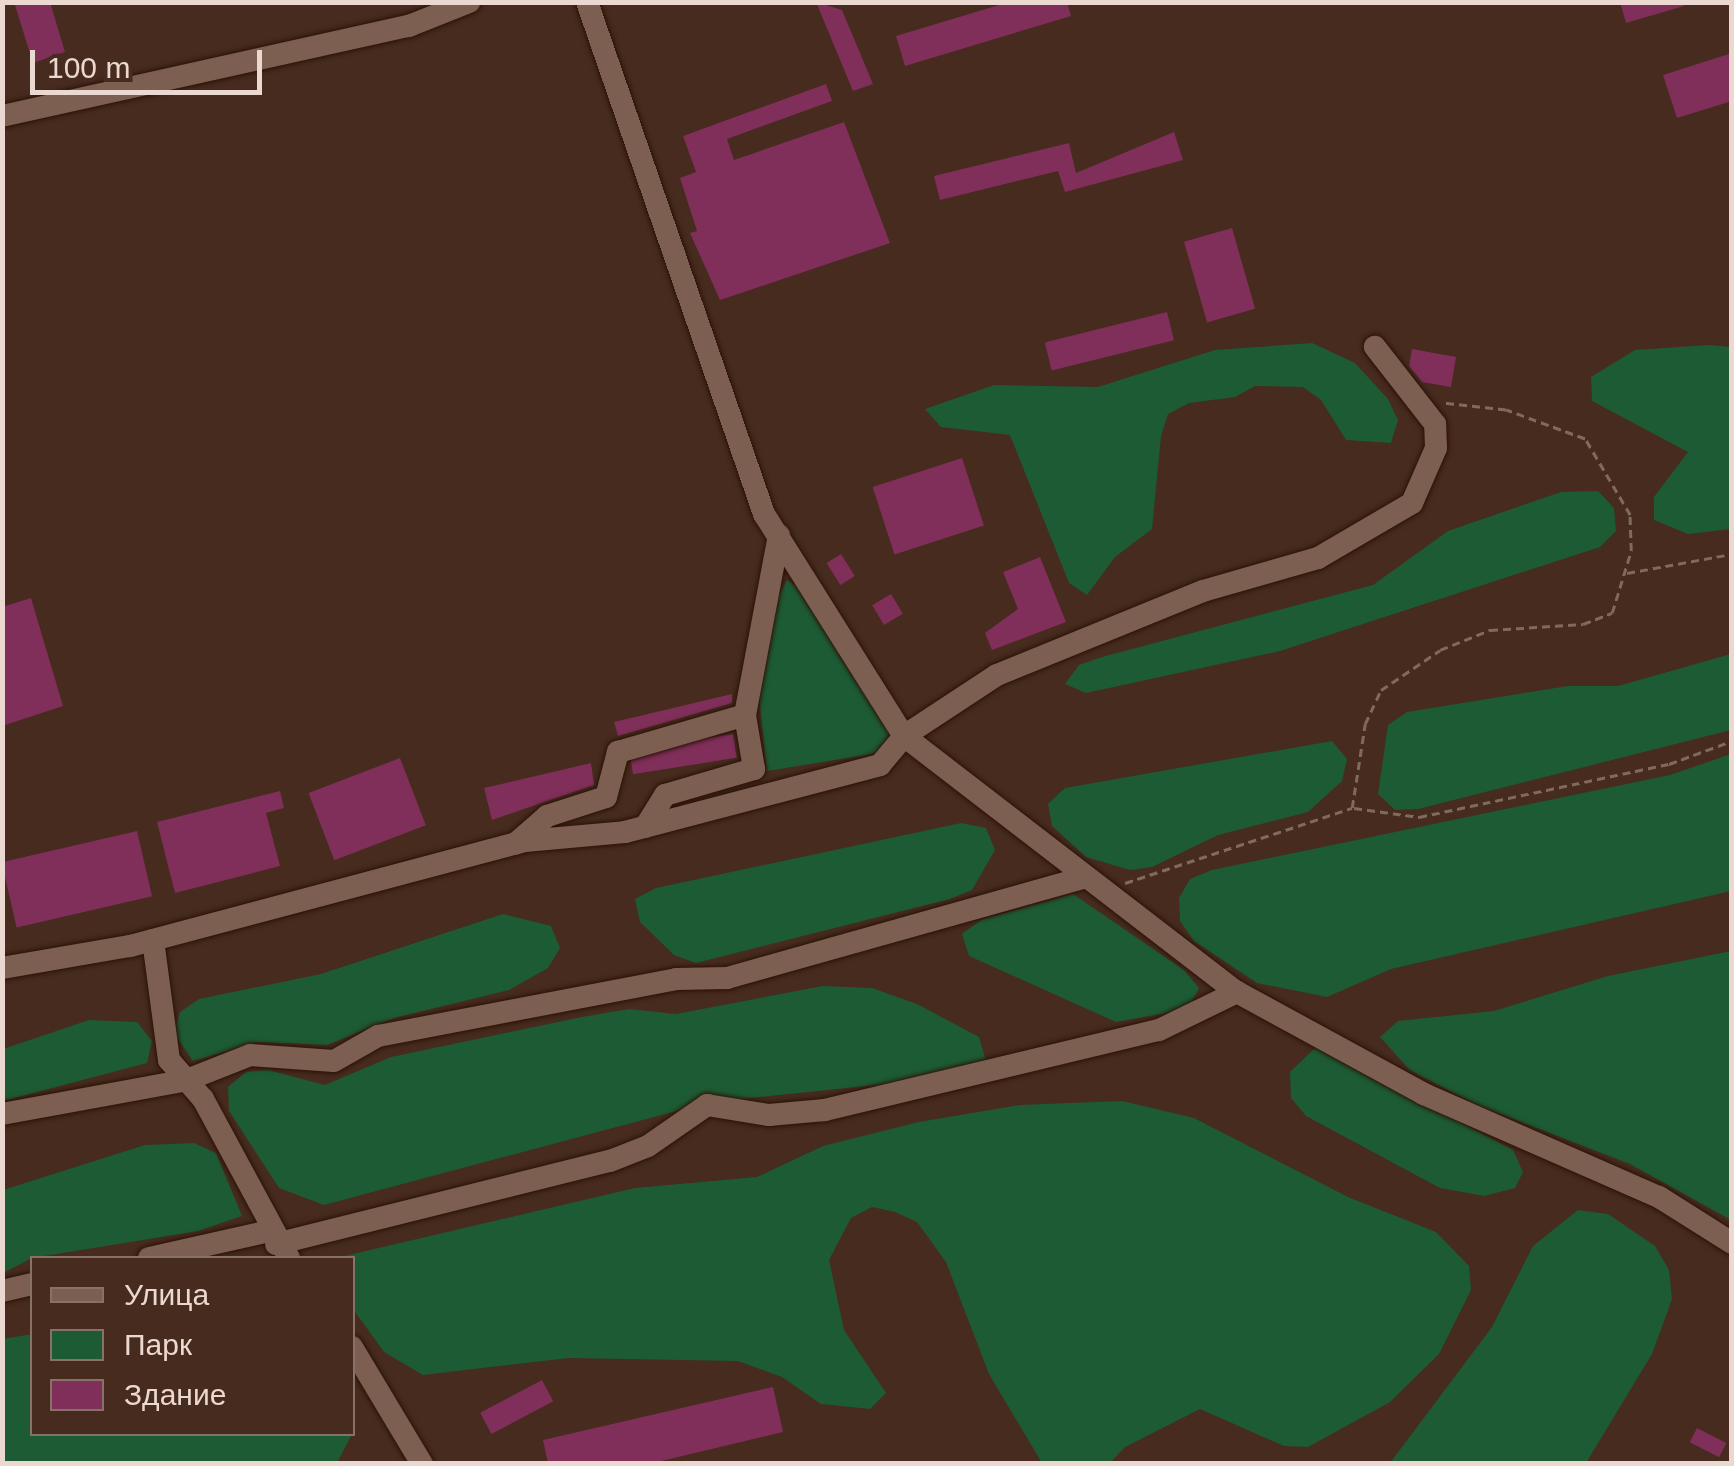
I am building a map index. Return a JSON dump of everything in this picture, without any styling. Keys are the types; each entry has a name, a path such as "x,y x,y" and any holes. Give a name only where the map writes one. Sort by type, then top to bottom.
{"street":[{"path":"2,116 409,26 469,2"},
{"path":"587,2 764,514 904,736 1091,885 1236,992 1424,1094 1659,1197 1732,1243"},
{"path":"2,968 153,940 515,844 646,827 880,764 904,736 1042,654 1203,590 1318,558 1352,532 1392,520 1412,503 1436,448 1435,424 1375,348"},
{"path":"646,827 665,795 754,769 744,715 780,535"},
{"path":"515,844 547,816 606,797 618,752 630,745 744,715"},
{"path":"2,1114 187,1080 250,1055 334,1061 378,1036 676,979 727,978 1091,885"},
{"path":"153,940 169,1060 187,1080 278,1245"},
{"path":"169,1256 278,1245 610,1161 648,1146 706,1105 769,1114 824,1110 1158,1030 1236,992"},
{"path":"2,1291 30,1284"},
{"path":"355,1352 422,1464"}],"path":[{"path":"1352,808 1364,724 1402,672 1465,636 1584,624 1612,613 1627,573 1630,516 1585,439 1551,422 1462,401 1419,405"},
{"path":"1627,573 1732,554"},
{"path":"1091,885 1352,808 1419,817 1669,764 1732,741"}],"green space":[{"path":"1312,343 1355,363 1388,399 1398,420 1391,443 1346,440 1321,400 1303,387 1255,386 1235,397 1189,403 1168,414 1161,436 1152,529 1115,557 1087,595 1069,583 1010,435 941,427 925,409 994,385 1098,387 1215,350"},
{"path":"1731,347 1731,529 1688,534 1654,520 1654,497 1688,452 1592,401 1591,377 1635,350"},
{"path":"1598,491 1614,508 1616,531 1600,547 1280,651 1086,693 1065,684 1079,665 1102,657 1373,585 1448,531 1561,492"},
{"path":"787,580 801,590 890,731 884,752 767,771 758,687 772,609"},
{"path":"1731,654 1731,730 1418,809 1395,810 1378,794 1388,725 1407,712 1568,686 1618,686"},
{"path":"1332,741 1347,759 1342,781 1308,812 1218,835 1152,867 1130,870 1086,857 1052,826 1048,804 1065,788"},
{"path":"1731,754 1731,891 1391,969 1327,997 1257,983 1194,941 1180,921 1179,898 1190,879 1212,870 1670,775"},
{"path":"961,823 986,828 995,850 972,890 950,899 696,963 674,955 640,922 635,899 656,888"},
{"path":"1073,894 1184,970 1199,988 1188,1009 1116,1022 969,956 962,934 981,920"},
{"path":"503,914 551,926 560,948 548,968 509,990 394,1018 327,1045 258,1042 193,1061 174,1033 180,1012 199,999 321,974"},
{"path":"1731,951 1731,1220 1630,1164 1475,1104 1410,1070 1380,1037 1398,1021 1494,1011 1608,976"},
{"path":"823,986 872,988 917,1004 979,1037 986,1061 895,1083 710,1102 324,1205 279,1188 229,1111 228,1087 246,1072 268,1070 325,1085 391,1057 582,1017 629,1009 676,1014"},
{"path":"89,1020 137,1022 152,1041 147,1063 3,1101 3,1049"},
{"path":"1316,1047 1513,1150 1523,1172 1515,1188 1484,1196 1440,1188 1306,1116 1291,1098 1290,1072"},
{"path":"1122,1101 1194,1118 1348,1197 1436,1232 1469,1266 1471,1290 1439,1354 1390,1402 1308,1447 1284,1446 1200,1409 1125,1447 1110,1463 1042,1463 989,1374 946,1262 917,1222 872,1207 851,1218 829,1260 844,1330 886,1393 870,1409 821,1404 782,1377 738,1361 569,1358 423,1375 384,1352 355,1312 355,1256 345,1256 635,1188 757,1177 823,1146 919,1122 1020,1105"},
{"path":"194,1143 216,1153 242,1216 198,1231 30,1256 3,1273 3,1190 145,1145"},
{"path":"1578,1210 1608,1214 1655,1246 1669,1270 1672,1299 1652,1354 1586,1463 1390,1463 1492,1327 1533,1246"},
{"path":"30,1334 30,1436 351,1436 337,1463 3,1463 3,1339"}],"building":[{"path":"14,2 50,2 65,52 33,63"},
{"path":"816,2 842,10 873,84 853,91"},
{"path":"1009,2 1067,2 1071,16 905,66 896,36"},
{"path":"1620,2 1683,2 1684,6 1626,23"},
{"path":"1732,53 1732,101 1677,118 1663,75"},
{"path":"826,84 832,101 727,139 734,160 844,122 890,243 720,300 690,233 697,231 680,178 696,172 683,136"},
{"path":"1174,132 1183,160 1065,192 1058,171 940,200 934,176 1069,143 1076,173"},
{"path":"1232,228 1255,309 1207,323 1184,242"},
{"path":"1167,312 1174,340 1052,371 1045,342"},
{"path":"1412,349 1456,357 1451,387 1422,382 1409,366"},
{"path":"962,458 984,526 895,555 873,487"},
{"path":"841,554 855,576 840,585 827,563"},
{"path":"1040,557 1066,622 992,650 985,633 1018,609 1003,572"},
{"path":"891,594 903,614 884,625 872,605"},
{"path":"31,598 63,706 2,726 2,607"},
{"path":"732,694 732,703 618,736 614,722"},
{"path":"733,734 737,758 633,774 629,750"},
{"path":"400,758 426,825 334,860 309,793"},
{"path":"591,763 594,785 492,820 484,788"},
{"path":"280,791 284,808 266,813 280,866 175,893 157,822"},
{"path":"137,831 152,896 17,928 2,862"},
{"path":"542,1380 553,1401 491,1434 480,1413"},
{"path":"773,1387 783,1432 649,1464 548,1464 543,1440"},
{"path":"1697,1428 1726,1443 1719,1457 1690,1442"}]}
